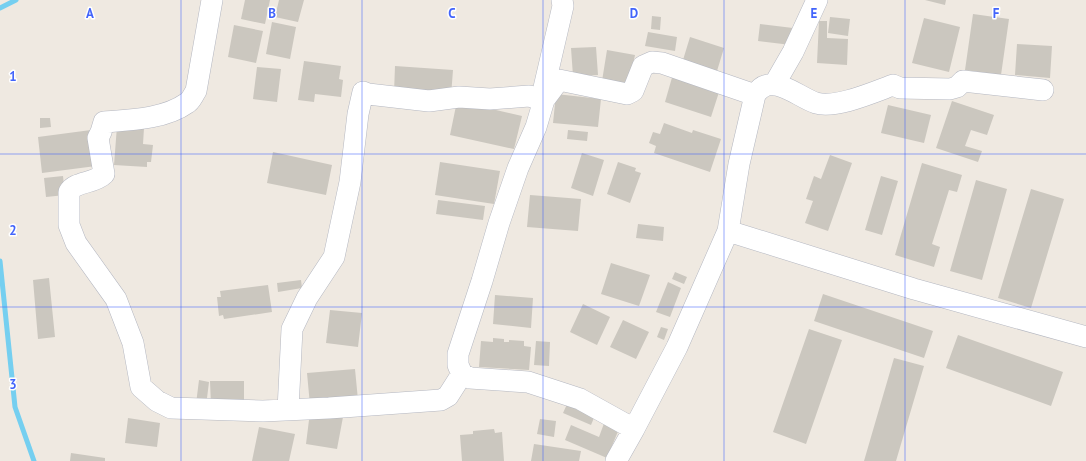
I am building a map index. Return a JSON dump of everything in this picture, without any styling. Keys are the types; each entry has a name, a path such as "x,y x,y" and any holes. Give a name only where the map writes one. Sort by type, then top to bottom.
{"street":[{"path":"212,0 196,90 188,103 172,111 140,119 104,122 98,138 104,174 99,179 77,185 72,188 70,192 70,225 76,243 116,299 133,343 141,387 156,401 171,408 263,411 288,410 441,400 448,396 462,374"},
{"path":"544,100 543,92 562,6 562,0"},
{"path":"774,85 793,52 817,0"},
{"path":"634,429 580,399 528,382 470,378 462,374 458,366 458,354 518,168 536,127 544,100 559,80 627,94 633,91 643,66 652,62 662,63 755,95"},
{"path":"616,461 677,347 728,231 739,164 755,95 759,89 768,85 782,86 816,103 829,104 841,103 893,85 900,88 950,89 957,87 964,81 1043,90"},
{"path":"288,410 292,329 307,298 334,257 350,182 358,114 363,92 368,94 429,101 459,97 490,99 529,96 544,100"},
{"path":"728,231 914,289 1086,336"}],"building":[{"path":"245,0 270,0 265,24 241,19"},
{"path":"279,0 304,0 298,22 275,17"},
{"path":"925,0 946,0 945,5"},
{"path":"973,14 1009,19 1001,75 965,70"},
{"path":"652,16 661,17 660,30 651,29"},
{"path":"830,17 850,19 848,36 828,33"},
{"path":"924,18 960,27 949,72 912,63"},
{"path":"819,21 827,21 827,38 848,39 847,65 817,63"},
{"path":"272,22 296,27 290,59 266,54"},
{"path":"760,24 793,28 791,45 758,41"},
{"path":"234,25 263,31 256,63 228,57"},
{"path":"648,32 677,37 675,51 645,46"},
{"path":"690,37 724,48 717,71 683,60"},
{"path":"1017,44 1052,46 1050,78 1015,75"},
{"path":"596,47 598,75 573,76 571,48"},
{"path":"607,50 635,55 629,85 602,81"},
{"path":"304,61 341,66 339,79 343,80 341,97 315,94 314,102 298,100"},
{"path":"395,66 453,70 451,96 394,93"},
{"path":"257,67 281,69 277,102 253,99"},
{"path":"673,74 720,89 711,117 665,102"},
{"path":"556,94 601,99 598,127 553,123"},
{"path":"457,101 522,116 514,149 450,135"},
{"path":"952,101 994,115 987,135 971,130 965,146 982,151 978,162 936,148"},
{"path":"888,105 931,115 924,143 881,133"},
{"path":"40,118 50,118 51,127 40,128"},
{"path":"664,123 692,133 693,130 721,139 710,172 654,153 656,146 649,143 653,132 660,134"},
{"path":"117,126 144,128 143,144 153,145 151,162 147,162 147,167 114,165"},
{"path":"91,130 96,166 42,173 38,137"},
{"path":"568,130 588,132 587,141 567,139"},
{"path":"273,152 332,165 326,195 267,183"},
{"path":"582,153 604,160 593,196 571,188"},
{"path":"830,155 852,163 828,231 805,223 813,201 806,199 814,176 821,179"},
{"path":"440,162 500,171 494,204 435,195"},
{"path":"618,162 636,168 635,171 641,173 630,203 607,194"},
{"path":"922,163 962,175 957,192 949,190 932,244 940,247 934,267 895,255"},
{"path":"63,176 65,195 46,197 44,178"},
{"path":"881,176 898,181 882,235 865,230"},
{"path":"976,180 1007,189 982,280 950,271"},
{"path":"1031,189 1064,199 1031,308 998,298"},
{"path":"530,195 581,199 578,231 527,227"},
{"path":"438,200 485,206 483,220 436,214"},
{"path":"638,224 664,227 663,241 636,238"},
{"path":"611,263 650,275 639,306 601,294"},
{"path":"675,272 687,277 684,284 672,279"},
{"path":"49,278 55,337 38,339 33,280"},
{"path":"301,280 302,288 278,292 277,283"},
{"path":"668,282 681,288 670,317 656,312"},
{"path":"268,285 272,312 224,319 223,315 219,316 217,297 221,297 220,291"},
{"path":"823,294 933,331 924,358 814,321"},
{"path":"495,295 533,298 531,328 493,324"},
{"path":"583,304 610,317 597,345 570,332"},
{"path":"330,310 362,313 358,347 326,343"},
{"path":"623,320 649,332 636,359 610,347"},
{"path":"661,327 668,329 664,340 657,337"},
{"path":"809,329 842,340 806,444 773,432"},
{"path":"958,335 1063,372 1051,406 946,368"},
{"path":"493,338 504,339 504,342 509,342 509,340 524,341 524,346 531,347 529,370 479,367 481,341 493,342"},
{"path":"536,341 550,342 549,366 534,365"},
{"path":"894,358 924,366 896,461 864,461"},
{"path":"355,369 358,400 310,405 307,373"},
{"path":"199,380 209,382 206,406 196,404"},
{"path":"210,381 244,381 244,405 211,405"},
{"path":"568,402 596,413 591,425 563,413"},
{"path":"310,412 343,417 337,449 306,444"},
{"path":"128,418 160,423 157,447 125,443"},
{"path":"606,418 621,424 607,458 565,440 571,425 599,437"},
{"path":"540,419 556,421 554,437 537,434"},
{"path":"259,427 295,434 289,461 252,461"},
{"path":"494,429 495,433 502,432 504,461 462,461 460,435 473,434 473,431"},
{"path":"534,444 581,451 579,461 531,461"},
{"path":"71,453 105,458 105,461 70,461"}],"waterway":[{"path":"0,8 16,0"},
{"path":"0,261 15,407 34,461"}]}
